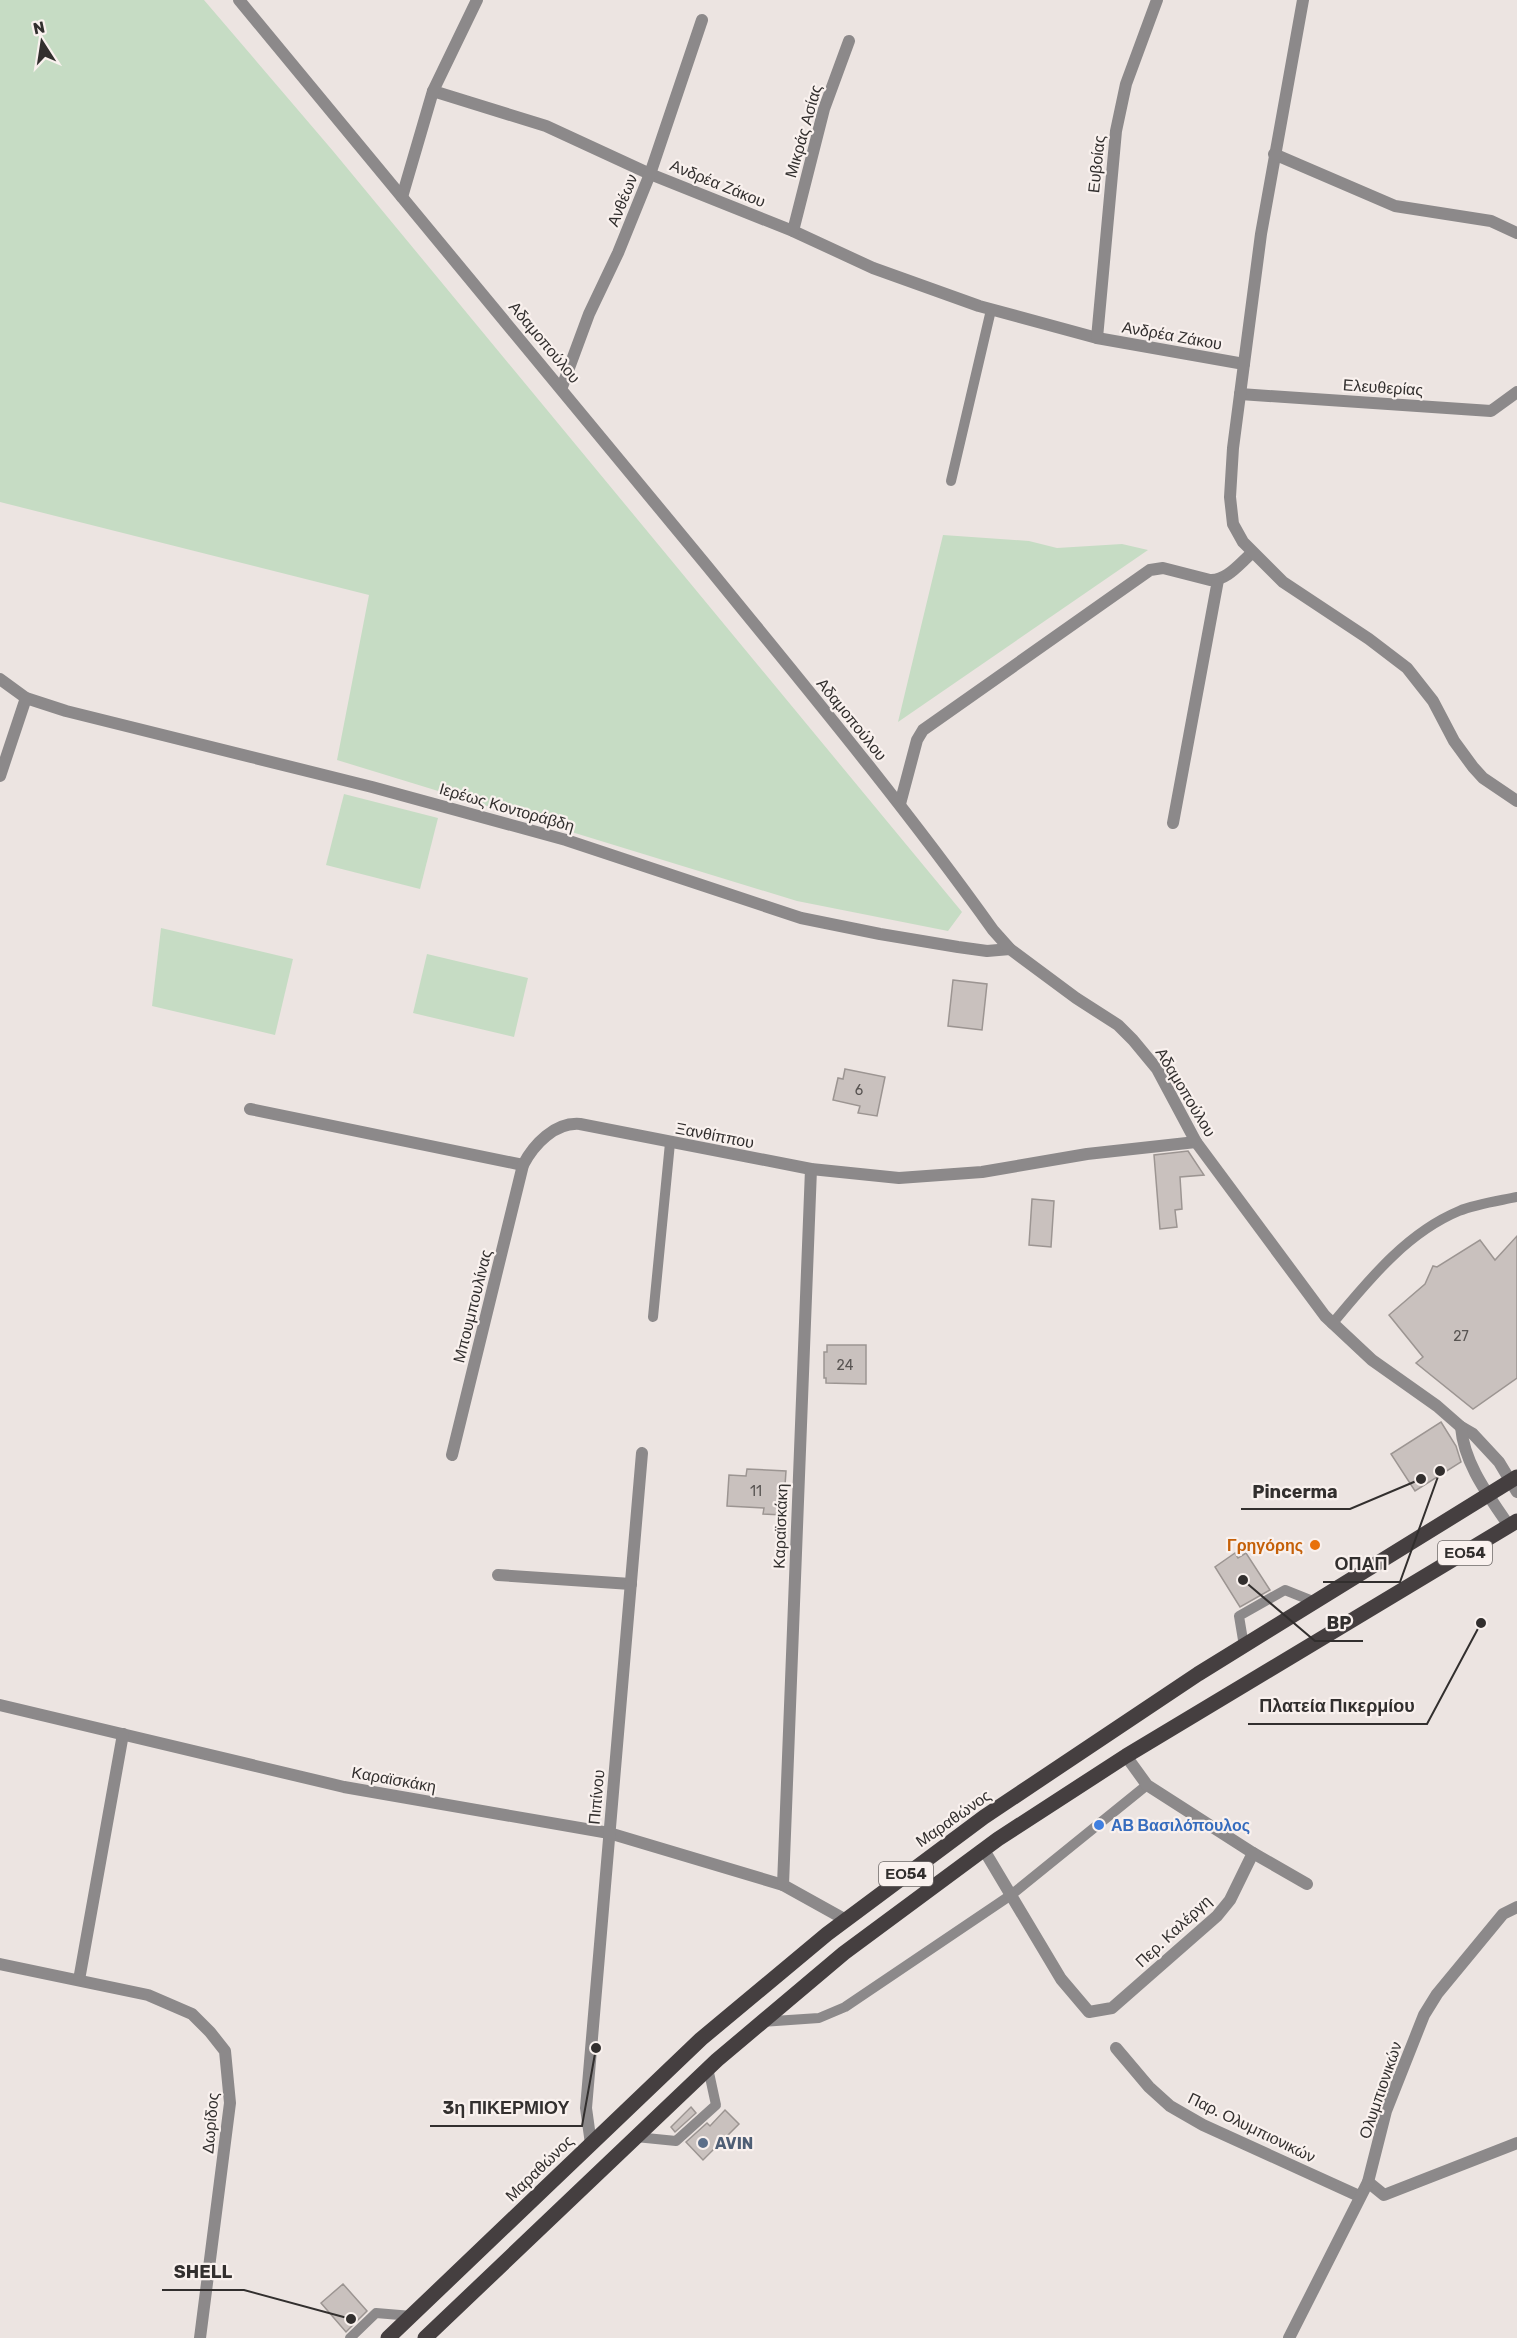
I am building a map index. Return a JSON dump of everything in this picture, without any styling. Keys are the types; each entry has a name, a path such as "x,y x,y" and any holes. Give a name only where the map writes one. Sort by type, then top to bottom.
{"main road":[{"name":"Μαραθώνος","path":"388,2338 742,2003 846,1920 984,1817 1198,1674 1489,1495 1515,1484"},
{"name":"ΕΟ54","path":"425,2338 708,2068 844,1953 984,1850 1126,1756 1513,1524"}],"street":[{"name":"Αδαμοπούλου","path":"239,0 562,387 900,804 993,930 1010,949 1076,998 1118,1025 1133,1040 1157,1069 1196,1142 1313,1302 1332,1324 1372,1360 1437,1406 1481,1441 1515,1484"},
{"path":"402,197 433,91 477,0"},
{"name":"Ευβοίας","path":"1097,338 1116,131 1126,84 1157,0"},
{"path":"1303,0 1259,244 1231,469 1231,514 1237,533 1252,553 1283,582 1369,639 1407,668 1432,701 1454,741 1473,767 1483,778 1517,801"},
{"name":"Ανθέων","path":"562,387 589,314 618,253 650,174 702,20"},
{"name":"Μικράς Ασίας","path":"793,231 824,109 849,40"},
{"name":"Ανδρέα Ζάκου","path":"433,91 546,126 650,174 793,231 873,268 991,309 1097,338 1244,364"},
{"path":"1274,154 1395,206 1491,221 1517,233"},
{"name":"Ελευθερίας","path":"1240,394 1491,411 1517,392"},
{"path":"900,804 917,740 923,730 1150,570 1163,568 1218,580 1225,577 1252,553"},
{"path":"1173,823 1218,580"},
{"name":"Ιερέως Κοντοράβδη","path":"0,679 27,698 66,711 372,787 566,840 801,918 958,947 987,951 1010,949"},
{"path":"0,776 27,698"},
{"path":"250,1109 523,1165"},
{"name":"Ξανθίππου","path":"523,1165 529,1154 554,1130 571,1123 811,1169 880,1177 928,1177 1016,1167 1088,1154 1196,1142"},
{"name":"Μπουμπουλίνας","path":"452,1455 523,1165"},
{"name":"Καραϊσκάκη","path":"783,1885 811,1169"},
{"path":"1461,1427 1462,1441 1467,1454 1489,1495 1513,1524"},
{"name":"Πιπίνου","path":"591,2144 586,2108 642,1453"},
{"path":"498,1575 631,1584"},
{"name":"Καραϊσκάκη","path":"0,1705 344,1787 609,1833 783,1885 846,1920"},
{"path":"79,1980 123,1734"},
{"path":"1126,1756 1147,1785 1253,1853 1307,1884"},
{"path":"984,1850 1011,1894"},
{"name":"Περ. Καλέργη","path":"1011,1894 1061,1979 1089,2012 1112,2008 1217,1916 1230,1900 1253,1853"},
{"name":"Ολυμπιονικών","path":"1289,2338 1368,2182 1386,2111 1424,2015 1437,1994 1503,1914 1517,1907"},
{"name":"Δωρίδος","path":"0,1964 148,1995 192,2014 225,2051 230,2103 200,2338"},
{"name":"Παρ. Ολυμπιονικών","path":"1116,2048 1149,2087 1170,2106 1203,2125 1359,2196"},
{"path":"1368,2182 1384,2195 1517,2143"}],"lane":[{"path":"951,481 991,309"},
{"path":"652,1317 670,1143"},
{"path":"1332,1324 1367,1283 1418,1234 1460,1211 1517,1197"},
{"path":"1244,1646 1239,1616 1285,1590 1315,1602"},
{"path":"760,2022 819,2018 839,2010 1011,1894 1147,1785"},
{"path":"636,2137 676,2141 716,2105 708,2068"},
{"path":"350,2338 376,2313 412,2316"}],"green space":[{"path":"0,0 204,0 333,151 962,912 948,931 797,901 337,760 369,595 0,502"},
{"path":"943,535 1029,541 1057,548 1122,544 1148,550 898,722"},
{"path":"344,794 438,818 420,889 326,865"},
{"path":"161,928 293,959 275,1035 152,1006"},
{"path":"427,954 528,978 514,1037 413,1013"}],"building":[{"path":"953,980 987,984 982,1030 948,1026"},
{"path":"845,1069 885,1077 877,1116 858,1113 860,1106 833,1100 838,1078 843,1079"},
{"path":"1188,1151 1204,1175 1180,1177 1182,1209 1175,1210 1177,1227 1160,1229 1154,1155"},
{"path":"1032,1199 1054,1201 1051,1247 1029,1245"},
{"path":"1517,1236 1517,1378 1473,1409 1416,1363 1423,1357 1389,1315 1425,1284 1433,1266 1437,1267 1480,1240 1495,1260"},
{"path":"827,1345 866,1345 866,1384 826,1383 824,1352 827,1352"},
{"path":"1441,1422 1456,1446 1461,1462 1415,1491 1391,1454"},
{"path":"747,1469 786,1471 783,1515 763,1514 764,1508 727,1506 729,1475 746,1476"},
{"path":"1235,1553 1238,1558 1246,1553 1270,1590 1240,1607 1215,1567"},
{"path":"691,2107 696,2113 675,2132 671,2127"},
{"name":"AVIN","path":"725,2110 739,2124 703,2160 686,2142 707,2123 710,2126"},
{"path":"343,2284 367,2311 346,2332 321,2303"}],"place":[{"name":"ΟΠΑΠ","path":"1440,1471"},
{"name":"Pincerma","path":"1421,1479"},
{"name":"Γρηγόρης","path":"1315,1545"},
{"name":"BP","path":"1243,1580"},
{"name":"Πλατεία Πικερμίου","path":"1481,1623"},
{"name":"ΑΒ Βασιλόπουλος","path":"1099,1825"},
{"name":"3η ΠΙΚΕΡΜΙΟΥ","path":"596,2048"},
{"name":"AVIN","path":"703,2143"},
{"name":"SHELL","path":"351,2319"}]}
